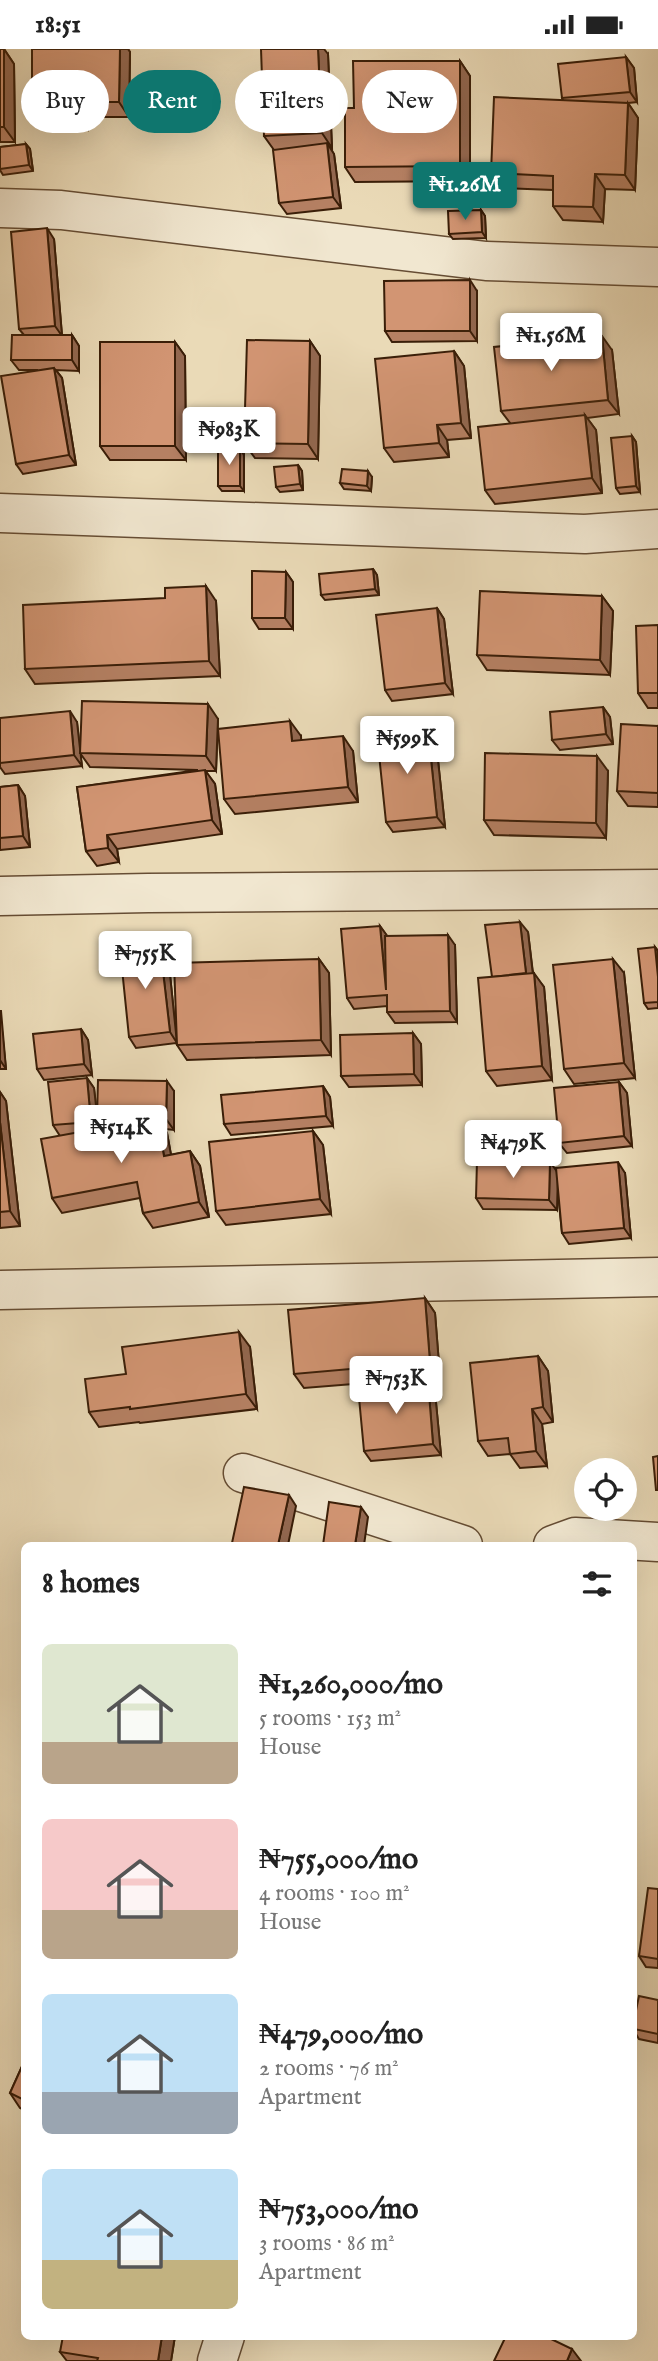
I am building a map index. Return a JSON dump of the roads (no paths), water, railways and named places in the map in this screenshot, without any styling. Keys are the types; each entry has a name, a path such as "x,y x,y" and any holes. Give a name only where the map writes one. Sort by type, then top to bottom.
{"street":[{"path":"0,208 61,210 486,261 658,267"},
{"path":"0,513 585,534 658,529"},
{"path":"0,896 658,889"},
{"path":"0,1290 658,1277"},
{"path":"243,1473 454,1542"},
{"path":"561,1542 575,1537 658,1542"},
{"path":"217,2361 225,2340"}]}
